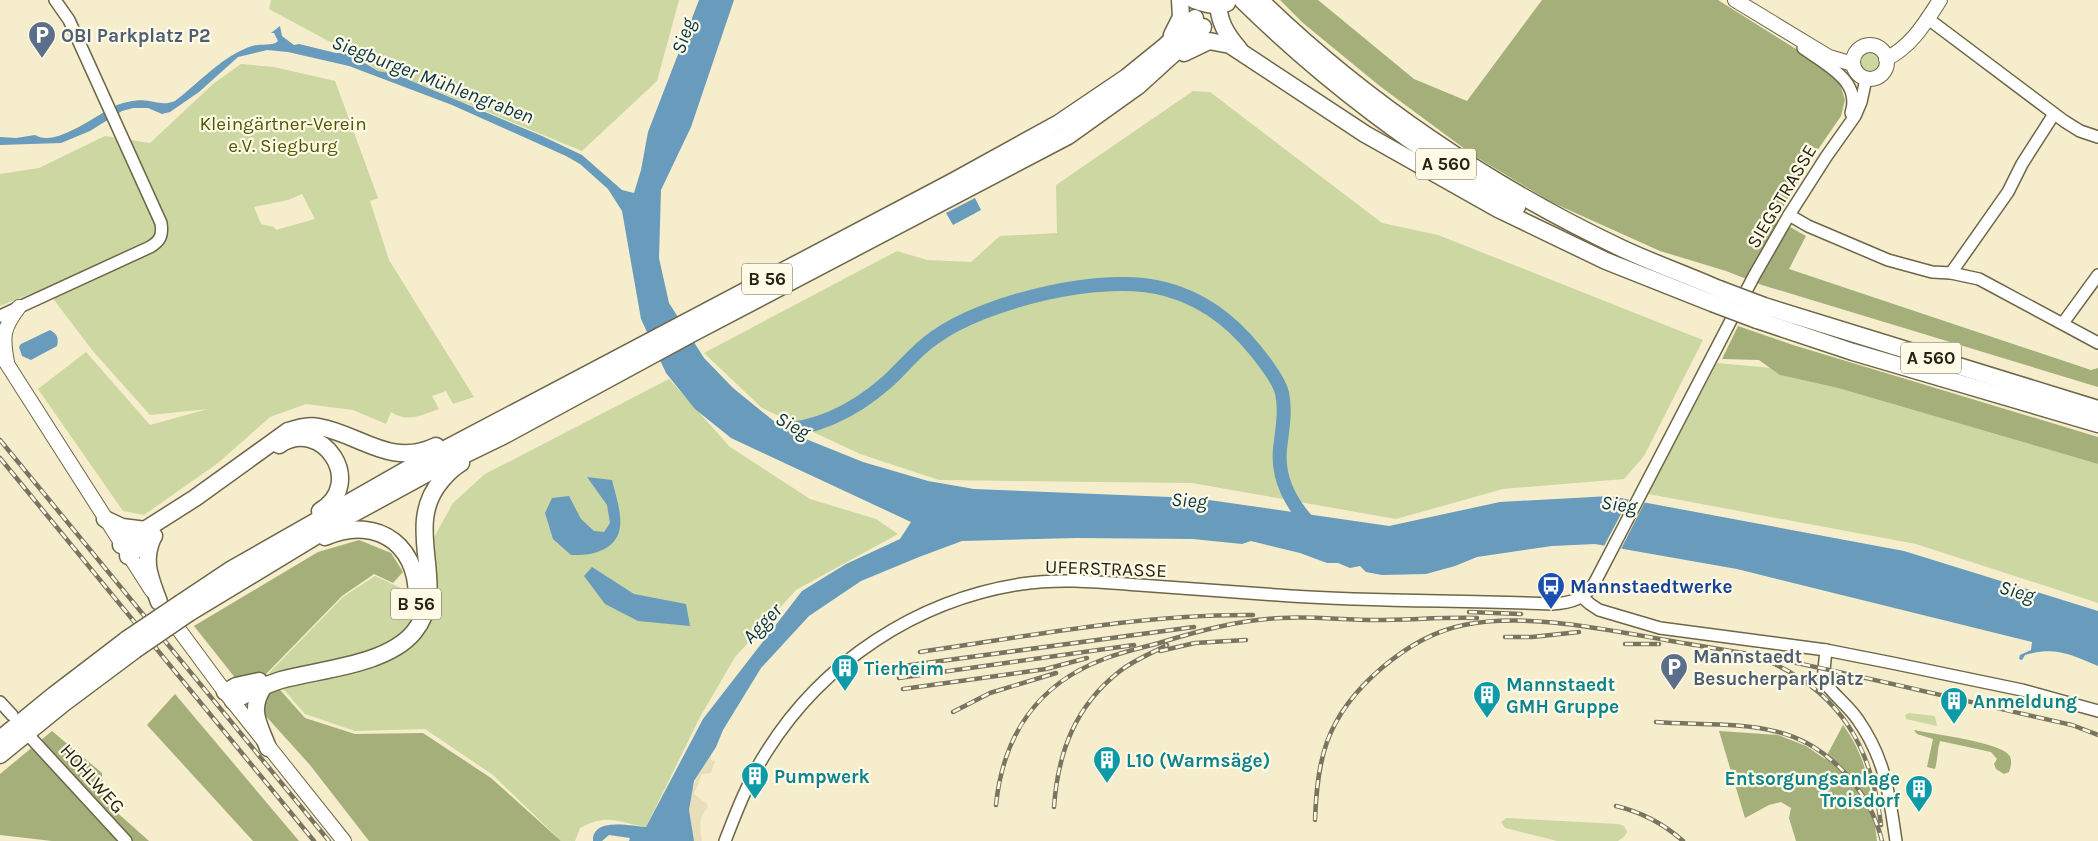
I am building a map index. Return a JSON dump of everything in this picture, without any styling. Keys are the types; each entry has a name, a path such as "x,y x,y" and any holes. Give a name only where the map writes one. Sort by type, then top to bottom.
{"highway":[{"path":"1165,55 1181,17 1180,0"},
{"path":"1219,3 1224,31 1241,51"},
{"name":"A 560","path":"1219,3 1259,4 1386,106 1475,167 1601,238 1716,296 1854,352 2098,424"},
{"name":"A 560","path":"1259,4 1322,72 1370,111 1440,159 1513,205 1581,243 1661,282 1716,296"},
{"name":"B 56","path":"0,739 185,608 232,569 349,501 488,424 630,359 911,211 1068,136 1107,110 1199,22"},
{"path":"1165,55 1209,41 1230,45 1332,114 1464,191 1573,247 1661,282"},
{"name":"A 560","path":"1760,313 2098,409"},
{"name":"B 56","path":"185,608 286,554 358,511 437,468 503,436 630,359"},
{"path":"159,602 148,571 146,558 149,533 194,498 288,431 303,427 318,427 376,449 410,453 431,448 467,430 488,424"},
{"path":"229,697 386,653 402,643 414,632 424,615 428,598 424,516 433,490 452,468 486,450 503,436"},
{"path":"124,550 198,502 282,443 304,439 317,442 327,448 335,457 340,479 338,490 332,501 325,508 300,523 287,537"},
{"path":"105,520 122,527 149,533"},
{"name":"B 56","path":"229,697 236,686 318,667 371,652 390,644 410,622 416,607 418,589 413,566 405,553 393,540 374,532 358,530 337,532 286,554"},
{"name":"B 56","path":"0,755 131,645"},
{"path":"264,686 258,696 255,708 268,748"}],"main road":[{"path":"1735,0 1829,56 1853,64"},
{"path":"1886,59 1902,51 1907,46 1940,0"},
{"name":"B 56","path":"1199,22 1219,3"},
{"path":"1868,46 1878,48 1885,55 1886,59 1885,70 1877,78 1866,79 1857,74 1853,64 1855,54 1868,46"},
{"path":"19,307 8,321 3,335 3,358 159,602 268,748 344,841"}],"street":[{"path":"0,316 150,248 161,238 161,223 69,20 55,0"},
{"path":"1927,18 2071,127 2098,137"},
{"path":"1786,32 1794,41 1832,69 1851,88 1854,101 1846,129"},
{"name":"SIEGSTRASSE","path":"1582,596 1595,582 1788,215 1855,116 1861,102 1866,79"},
{"path":"1951,273 2008,192 2022,164 2054,114"},
{"path":"1788,215 1808,226 1888,260 1932,272 1951,273 1979,279 2098,343"},
{"path":"2063,323 2098,274"},
{"name":"UFERSTRASSE","path":"725,841 747,785 766,751 793,714 816,688 850,658 890,631 954,600 1021,584 1072,580 1298,596 1552,604 1568,602 1582,596"},
{"path":"1582,596 1599,610 1660,628 1826,650 1962,676 2038,694 2098,711"},
{"path":"1826,650 1823,680 1857,718 1866,732 1889,791 1896,841"},
{"path":"0,702 12,716"},
{"name":"HOHLWEG","path":"32,739 126,841"}],"green space":[{"path":"271,0 679,0 657,81 582,151 395,74 378,71 360,58 269,9"},
{"path":"1280,0 1318,0 1414,79 1467,101 1542,0 1718,0 1815,61 1840,84 1845,100 1841,116 1808,164 1776,219 1806,236 1789,269 2091,370 2098,368 2098,387 1762,285 1726,271 1660,251 1551,202 1473,155 1381,87 1303,23"},
{"path":"1869,50 1878,53 1881,62 1878,71 1869,74 1860,71 1857,62 1860,53"},
{"name":"Kleingärtner-Verein e.V. Siegburg","path":"241,64 274,67 335,81 378,198 370,201 389,260 474,397 453,404 446,391 432,396 439,409 415,417 403,417 391,412 386,424 353,410 306,404 270,417 218,463 144,515 123,511 38,389 86,352 150,425 208,409 150,415 92,350 45,288 0,306 0,174 39,168 105,136 150,143 213,84","holes":["302,194 315,219 276,230 274,227 261,224 254,207 288,200"]},
{"path":"1193,91 1210,92 1382,223 1438,235 1703,340 1644,456 1624,479 1503,489 1396,519 1192,483 939,480 860,454 762,408 704,353 897,251 927,260 971,262 1000,236 1057,233 1056,185"},
{"path":"1738,326 1793,345 2098,437 2098,464 1838,388 1780,375 1759,360 1722,359"},
{"path":"1717,363 1772,368 1780,375 1838,388 2098,464 2098,603 1916,544 1648,494"},
{"path":"669,379 730,447 810,499 876,519 898,534 796,590 735,657 700,717 646,827 613,820 598,821 580,828 575,841 561,841 493,775 425,729 355,731 305,714 269,673 343,597 375,576 405,590 453,503 485,474"},
{"path":"359,540 391,553 403,572 393,583 374,574 342,596 266,674 305,718 355,734 423,733 491,778 561,841 369,841 310,765 264,714 194,626 318,552"},
{"path":"175,694 299,841 253,841 147,725"},
{"path":"1909,713 1935,716 1937,726 1906,719 1905,715"},
{"path":"1843,725 1859,753 1864,767 1871,795 1877,841 1796,841 1789,818 1791,808 1781,802 1769,805 1745,818 1719,731 1778,735 1806,746 1825,759"},
{"path":"1914,730 1978,742 2002,750 2011,758 2009,772 2004,774 1996,769 1994,764 1997,759 1991,752 1940,741 1935,769 1927,767 1933,739 1917,734"},
{"path":"52,731 102,773 103,800 149,841 52,841 0,835 0,774"},
{"path":"1506,818 1618,824 1624,826 1627,832 1618,841 1557,841 1505,828 1501,822"}],"sand":[{"path":"711,754 711,760 715,761 711,773 702,774 694,794 707,804 708,807 701,819 702,841 694,841 689,817 691,795 699,774"}],"water":[{"name":"Sieg","path":"699,0 734,0 691,127 661,190 659,258 669,303 704,358 733,388 786,431 863,462 928,481 974,489 1195,498 1389,526 1500,502 1610,496 1904,551 2098,611 2098,666 2071,655 2054,651 2025,655 2022,660 2019,659 2020,655 2031,650 2032,642 1737,569 1595,544 1552,546 1477,557 1455,566 1426,574 1382,575 1366,572 1360,566 1350,568 1338,563 1327,563 1300,553 1251,541 1242,544 1193,539 1077,538 962,541 861,581 809,616 761,668 723,730 716,747 694,781 689,810 694,841 629,841 630,838 609,835 602,841 593,841 594,833 605,826 646,827 703,719 802,591 846,564 900,539 911,522 731,438 695,409 666,373 641,319 622,211 608,189 580,164 566,156 452,105 349,66 288,52 267,50 238,57 199,92 170,112 162,114 148,108 133,108 122,111 90,131 61,143 0,145 0,137 16,138 35,135 43,138 53,137 75,129 123,103 141,100 162,103 175,101 211,70 241,50 278,41 274,33 271,33 280,26 282,36 294,45 299,44 336,53 348,53 378,71 395,74 542,136 582,155 622,190 634,193 641,170 648,132"},
{"path":"975,198 981,210 953,225 946,213"},
{"path":"50,330 57,336 57,346 31,360 22,356 19,347 21,344"},
{"path":"587,477 612,480 620,513 619,533 606,548 591,554 571,555 553,539 545,513 552,498 569,496 581,519 594,531 604,532 610,523 607,505"},
{"path":"592,567 634,594 686,604 690,626 638,621 605,604 584,576"}],"pier":[{"path":"1630,497 1646,500 1620,551 1603,548"}],"waterway":[{"name":"Sieg","path":"768,429 784,429 816,424 846,411 874,393 934,338 983,312 1046,293 1079,287 1110,284 1140,285 1165,289 1196,301 1223,318 1247,340 1274,376 1281,390 1284,407 1280,449 1281,471 1293,501 1313,527"}],"railway":[{"path":"0,440 329,841"},
{"path":"0,458 314,841"},
{"path":"1469,612 1521,614"},
{"path":"920,652 1127,622 1169,618 1253,615"},
{"path":"996,805 1006,757 1016,735 1028,716 1042,698 1060,683 1080,670 1104,659 1204,630 1265,619 1375,620 1477,618"},
{"path":"1315,820 1321,761 1327,742 1336,722 1364,685 1401,653 1422,640 1464,625 1490,621 1547,622 1576,625 1772,658 2072,725 2098,735"},
{"path":"896,667 1194,627"},
{"path":"1505,637 1532,637 1579,632"},
{"path":"1160,651 1195,643 1246,640"},
{"path":"1625,644 1659,644"},
{"path":"899,678 1134,645"},
{"path":"1054,807 1056,787 1065,749 1080,715 1091,699 1125,667 1167,645"},
{"path":"903,689 1046,669 1087,658"},
{"path":"1768,661 1793,674 1815,689 1848,726 1861,748 1870,771 1877,797 1881,825"},
{"path":"953,712 990,693 1056,673"},
{"path":"1656,722 1733,725 1778,732 1797,738 1814,747 1845,773 1868,805 1882,841"},
{"path":"1616,806 1652,819 1683,841"}],"place":[{"name":"OBI Parkplatz P2","path":"42,59"},
{"name":"Mannstaedtwerke","path":"1551,610"},
{"name":"Mannstaedt Besucherparkplatz","path":"1674,691"},
{"name":"Tierheim","path":"845,692"},
{"name":"Mannstaedt GMH Gruppe","path":"1487,719"},
{"name":"Anmeldung","path":"1954,725"},
{"name":"L10 (Warmsäge)","path":"1107,784"},
{"name":"Pumpwerk","path":"755,800"},
{"name":"Entsorgungsanlage Troisdorf","path":"1919,813"}],"water label":[{"name":"Siegburger Mühlengraben","path":"433,79"},
{"name":"Agger","path":"762,623"}]}
